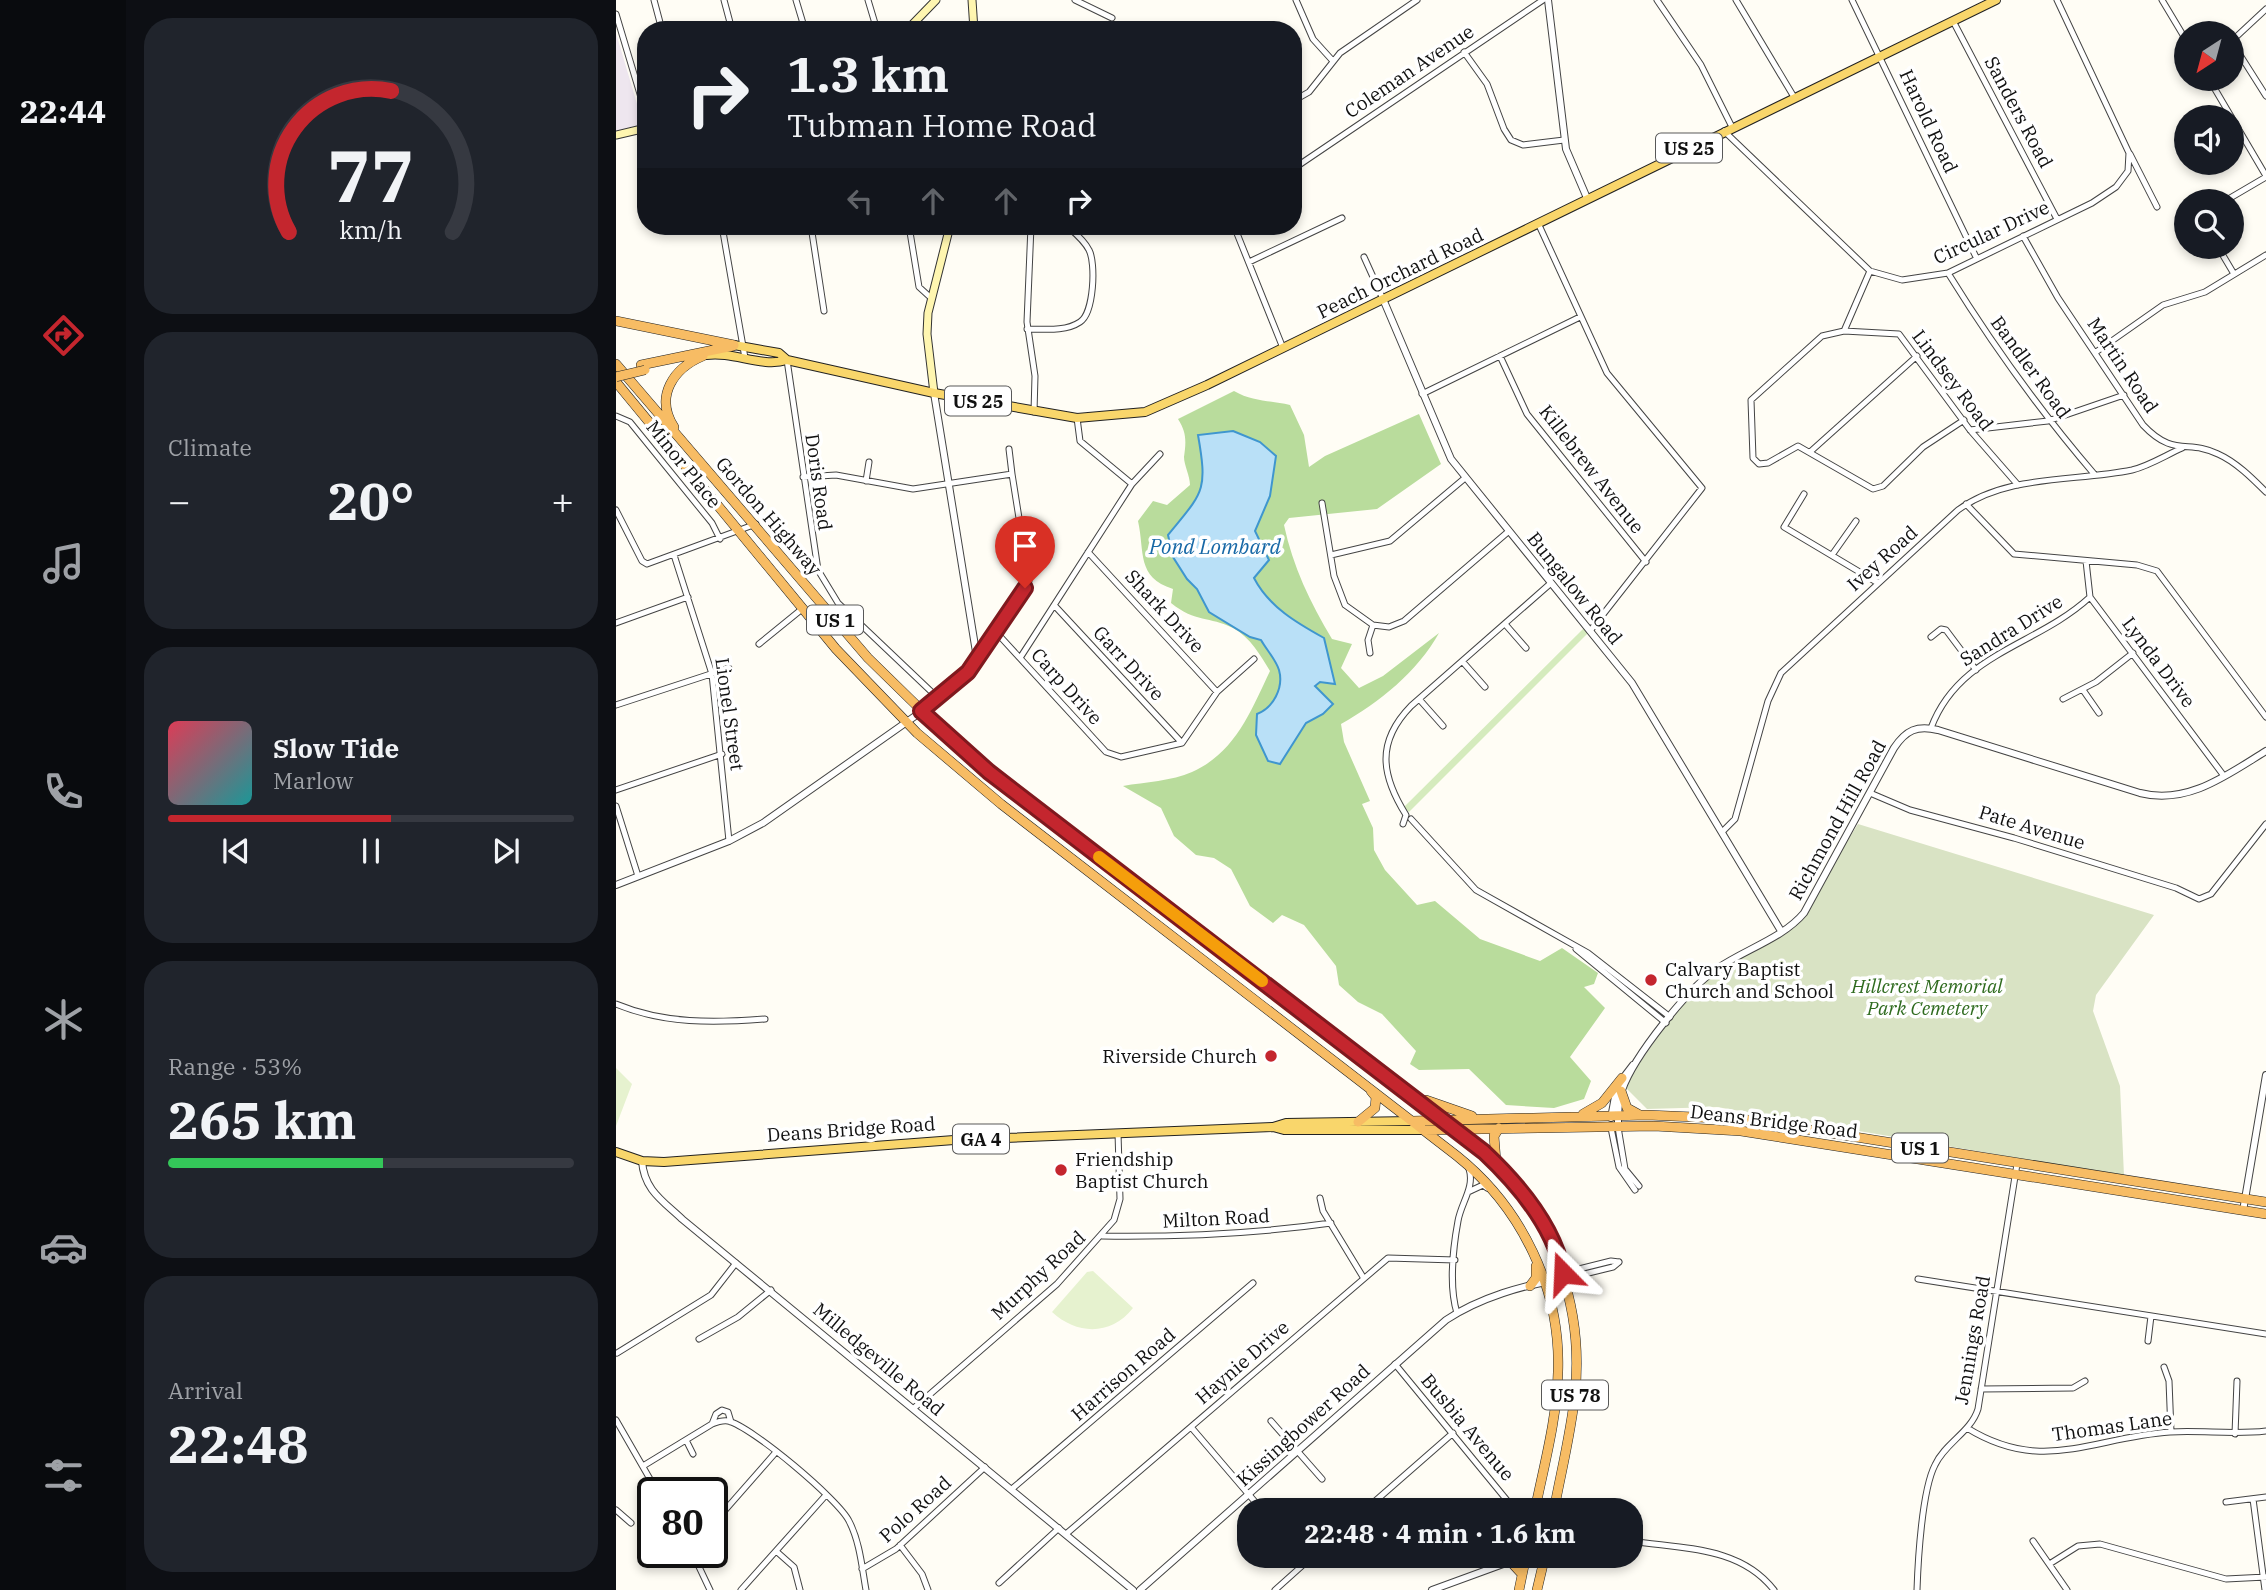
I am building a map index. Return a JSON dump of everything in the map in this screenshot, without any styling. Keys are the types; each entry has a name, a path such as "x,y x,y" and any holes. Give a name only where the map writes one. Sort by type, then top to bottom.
{"highway":[{"name":"US 25","path":"616,321 739,346"},
{"path":"616,371 739,346"},
{"name":"US 25","path":"616,377 643,367 704,356"},
{"path":"704,356 683,366 671,380 666,396 667,412 672,425 718,480"},
{"name":"Gordon Highway","path":"616,364 868,658 921,711 998,779 1445,1120 1501,1168 1542,1224 1564,1276 1575,1339 1576,1385 1556,1498"},
{"name":"Gordon Highway","path":"616,382 856,673 905,722 1001,804 1463,1160 1496,1194 1523,1232 1544,1282 1554,1320 1558,1374 1554,1413 1537,1498"},
{"path":"1573,1117 1598,1107 1622,1078"},
{"name":"US 1","path":"1393,1080 1439,1106 1497,1124"},
{"path":"1358,1122 1372,1114 1376,1105 1374,1094 1365,1084"},
{"path":"1622,1091 1627,1108 1647,1115"},
{"name":"Deans Bridge Road","path":"1425,1130 1457,1130 1557,1118 1647,1115 1766,1122 2266,1214"},
{"name":"Deans Bridge Road","path":"1412,1121 1445,1120 1557,1129 1741,1131 2266,1202"},
{"path":"1497,1124 1493,1153 1501,1168"},
{"path":"1523,1232 1536,1269 1536,1278 1530,1286"},
{"path":"1518,1568 1522,1574"},
{"path":"1519,1590 1523,1568"},
{"path":"1537,1590 1542,1568"}],"main road":[{"path":"972,0 973,21"},
{"name":"Peach Orchard Road","path":"704,356 720,354 776,363 787,360 934,393 1077,418 1131,415 1190,394 1996,0"},
{"path":"915,21 933,1"},
{"path":"616,135 637,130"},
{"path":"934,393 927,334 930,297 947,235"},
{"name":"Peach Orchard Road","path":"739,346 779,353 787,360"},
{"name":"Deans Bridge Road","path":"642,1161 1118,1133 1273,1127 1286,1123 1412,1121"},
{"name":"Deans Bridge Road","path":"1273,1127 1284,1130 1425,1130"},
{"name":"GA 4","path":"616,1152 642,1161"}],"street":[{"path":"654,0 660,21"},
{"path":"724,0 730,21"},
{"path":"796,0 802,21"},
{"path":"868,0 874,21"},
{"path":"1075,0 1112,18"},
{"path":"1296,0 1313,39 1332,60"},
{"path":"1302,94 1315,85 1332,60 1417,0"},
{"path":"1545,0 1564,140 1587,198"},
{"name":"Coleman Avenue","path":"1302,163 1545,0"},
{"name":"Circular Drive","path":"1657,0 1701,65 1728,129 1870,271 1902,280 1948,272 2092,203 2116,187 2128,171 2129,153"},
{"path":"1736,0 1794,97"},
{"name":"Harold Road","path":"1852,0 1881,55 1976,257"},
{"path":"2057,0 2157,208"},
{"path":"2162,0 2175,21"},
{"path":"2266,9 2236,37 2235,47 2266,96"},
{"path":"616,14 637,84"},
{"name":"Sanders Road","path":"1953,21 2057,219"},
{"path":"1464,52 1487,84 1504,129 1511,140 1523,145 1564,140"},
{"path":"2215,91 2266,177 2244,190"},
{"path":"1249,262 1342,218"},
{"path":"1538,223 1607,373 1702,488 1590,631"},
{"path":"723,235 739,346 745,358"},
{"path":"812,235 824,311"},
{"path":"910,235 919,287 930,297"},
{"path":"1031,235 1027,329 1035,376 1034,412"},
{"path":"1027,329 1069,327 1083,320 1088,311 1092,259 1077,235"},
{"path":"1238,235 1283,348"},
{"name":"Martin Road","path":"2023,236 2057,298 2154,436 2182,448 2217,453 2266,492"},
{"path":"2096,352 2163,305 2205,292 2266,255"},
{"name":"Bungalow Road","path":"1364,257 1446,450 1465,478 1646,703 1781,931"},
{"path":"2225,259 2234,274"},
{"path":"1870,271 1844,331 1822,336 1756,395 1749,406 1753,458 1759,464 1768,463 1798,446 1873,489 1883,486 1923,447 1964,420"},
{"name":"Bandler Road","path":"1948,272 1986,334 2048,421 2095,475"},
{"path":"1422,394 1580,317"},
{"name":"Lindsey Road","path":"1844,331 1899,334 1970,430 2018,485"},
{"name":"Killebrew Avenue","path":"1500,356 1527,414 1646,562"},
{"path":"1810,452 1917,356"},
{"name":"Doris Road","path":"787,360 815,562 824,584 838,603 938,698"},
{"path":"934,393 976,660"},
{"path":"1970,430 2048,421 2124,395"},
{"name":"Minor Place","path":"616,416 630,422 712,523 720,539"},
{"path":"1077,418 1080,441 1132,484"},
{"name":"Ivey Road","path":"1722,832 1735,819 1768,701 1779,677 1966,504 2018,485 2134,469 2182,448"},
{"path":"616,885 729,841 781,812 921,711 968,672 1029,581 1009,449"},
{"path":"1020,658 1132,484 1160,454"},
{"path":"866,481 869,462"},
{"path":"803,477 836,475 913,489 1012,474"},
{"path":"1331,555 1390,541 1465,478"},
{"path":"1804,494 1784,527 1878,583"},
{"path":"1322,503 1343,601 1373,625 1389,627 1404,621 1508,531"},
{"path":"1966,504 2014,554 2137,565 2157,571 2266,717"},
{"path":"616,510 644,563 720,539 755,524"},
{"path":"1832,555 1856,521"},
{"name":"Shark Drive","path":"1088,552 1217,692"},
{"name":"Lionel Street","path":"674,555 712,674 729,841"},
{"path":"2086,561 2090,597"},
{"path":"1403,824 1406,815 1391,791 1386,754 1396,724 1419,699 1551,583"},
{"path":"616,623 688,597"},
{"name":"Lynda Drive","path":"2090,597 2224,776"},
{"name":"Sandra Drive","path":"1931,728 1950,692 1976,670 2003,650 2065,617 2090,597"},
{"path":"828,611 838,603"},
{"name":"Garr Drive","path":"1054,605 1182,743"},
{"path":"758,643 802,609"},
{"path":"1504,624 1526,648"},
{"path":"1370,653 1368,640 1373,625"},
{"path":"1931,636 1941,629 1945,630 1976,670"},
{"name":"Carp Drive","path":"996,632 1106,752 1117,757 1182,743"},
{"path":"2063,699 2083,690 2133,653"},
{"path":"1182,743 1217,692 1254,659"},
{"path":"1462,661 1485,687"},
{"path":"616,705 729,668"},
{"path":"2083,690 2099,713"},
{"path":"1419,699 1443,726"},
{"name":"Richmond Hill Road","path":"1637,1188 1625,1170 1615,1128 1612,1100 1622,1078 1668,1020 1708,976 1781,931 1804,913 1906,733 1915,728 1931,728"},
{"path":"1931,728 2159,797 2184,794 2224,776 2266,751"},
{"path":"616,790 722,754"},
{"name":"Pate Avenue","path":"1870,793 1910,810 2014,838 2185,892 2199,899 2208,896 2266,824"},
{"path":"616,806 638,876"},
{"path":"1411,819 1450,865 1476,890 1576,949 1668,1020"},
{"path":"616,1004 667,1020 706,1022 765,1019"},
{"name":"Richmond Hill Road","path":"1614,1116 1622,1091 1637,1062"},
{"path":"2243,1211 2266,1075"},
{"name":"Murphy Road","path":"914,1408 1057,1284 1102,1236 1118,1211 1118,1133"},
{"path":"1457,1312 1453,1300 1458,1221 1471,1180 1463,1160"},
{"name":"Milledgeville Road","path":"642,1161 643,1175 651,1191 1133,1590"},
{"name":"Jennings Road","path":"1917,1590 1926,1504 1934,1466 1975,1417 2017,1169"},
{"path":"1468,1192 1483,1185 1496,1194"},
{"path":"1320,1198 1331,1223 1363,1277"},
{"name":"Milton Road","path":"1102,1236 1239,1233 1331,1223"},
{"name":"Haynie Drive","path":"1066,1534 1388,1258 1455,1260"},
{"path":"617,1353 711,1295 736,1263"},
{"name":"Kissingbower Road","path":"1140,1590 1457,1312 1530,1286 1612,1264"},
{"path":"1919,1279 2266,1334"},
{"name":"Harrison Road","path":"1013,1488 1253,1283"},
{"path":"699,1339 738,1317 771,1290"},
{"path":"2148,1341 2151,1316"},
{"name":"Busbia Avenue","path":"1395,1364 1505,1498"},
{"path":"2164,1367 2169,1381 2171,1432"},
{"path":"1981,1389 2073,1388 2085,1381"},
{"path":"2235,1434 2237,1381"},
{"path":"712,1424 716,1414 722,1410 728,1412 731,1422"},
{"path":"616,1420 650,1477"},
{"path":"643,1466 712,1424 720,1421 731,1422 776,1452 841,1508 849,1521 866,1590"},
{"path":"1271,1421 1322,1479"},
{"path":"1191,1427 1252,1498"},
{"name":"Thomas Lane","path":"1967,1428 2012,1447 2060,1452 2171,1432 2235,1434 2266,1431"},
{"path":"1379,1498 1453,1433"},
{"path":"686,1440 693,1454"},
{"path":"728,1507 776,1452"},
{"name":"Polo Road","path":"862,1569 900,1545 985,1466"},
{"path":"741,1590 826,1494"},
{"path":"2226,1502 2266,1497"},
{"path":"2253,1499 2265,1590"},
{"path":"616,1510 631,1523"},
{"path":"999,1583 1059,1528"},
{"path":"2033,1541 2067,1590"},
{"path":"1643,1543 1734,1558 1753,1568 1774,1590"},
{"path":"2050,1563 2078,1546 2100,1544 2226,1579 2265,1577"},
{"path":"900,1545 922,1574 928,1590"},
{"path":"775,1551 794,1567 800,1590"},
{"path":"700,1568 710,1590"},
{"path":"1275,1590 1299,1568"},
{"path":"1432,1590 1486,1568"}],"shaded area":[{"path":"616,33 637,104 637,126 616,131"}],"green space":[{"path":"1234,391 1255,399 1290,405 1304,435 1309,467 1325,456 1419,414 1441,464 1377,509 1289,518 1284,525 1297,570 1332,639 1352,644 1341,668 1359,688 1383,676 1439,633 1409,673 1369,706 1341,724 1344,742 1370,801 1362,804 1373,828 1374,850 1385,870 1417,905 1435,901 1480,939 1540,961 1562,948 1598,973 1594,984 1584,987 1605,1008 1570,1057 1591,1081 1584,1099 1554,1108 1506,1105 1469,1069 1419,1070 1410,1064 1416,1051 1382,1014 1358,1002 1339,985 1336,966 1304,925 1282,915 1273,923 1250,906 1231,869 1214,858 1196,855 1174,836 1161,808 1123,786 1192,772 1220,754 1240,729 1270,671 1245,636 1224,624 1188,614 1171,603 1173,589 1153,578 1142,553 1138,521 1153,501 1167,505 1190,485 1184,460 1184,433 1178,419"},
{"path":"1584,628 1588,633 1409,812 1404,807"},
{"name":"Hillcrest Memorial Park Cemetery","path":"1858,824 2154,915 2096,995 2093,1011 2120,1086 2124,1176 1717,1107 1647,1109 1624,1086 1678,1007 1717,969 1795,923"},
{"path":"616,1068 632,1084 616,1126"},
{"path":"1093,1271 1133,1308 1115,1324 1104,1328 1072,1325 1052,1312 1087,1272"}],"water":[{"name":"Pond Lombard","path":"1233,431 1260,442 1276,456 1270,496 1255,531 1269,560 1254,578 1267,598 1276,606 1324,638 1335,684 1320,682 1315,686 1333,704 1323,714 1306,723 1280,764 1268,761 1256,735 1257,714 1272,702 1280,684 1278,666 1261,640 1250,637 1209,612 1197,589 1173,557 1168,535 1200,490 1202,469 1198,435"}],"slow traffic":[{"path":"1099,857 1262,981"}],"place":[{"name":"Calvary Baptist Church and School","path":"1651,980"},
{"name":"Riverside Church","path":"1271,1056"},
{"name":"Friendship Baptist Church","path":"1061,1170"}],"route":[{"path":"1025,588 985,651 968,672 921,711 989,772 1472,1141 1501,1168 1534,1211 1549,1238 1563,1273"}]}
